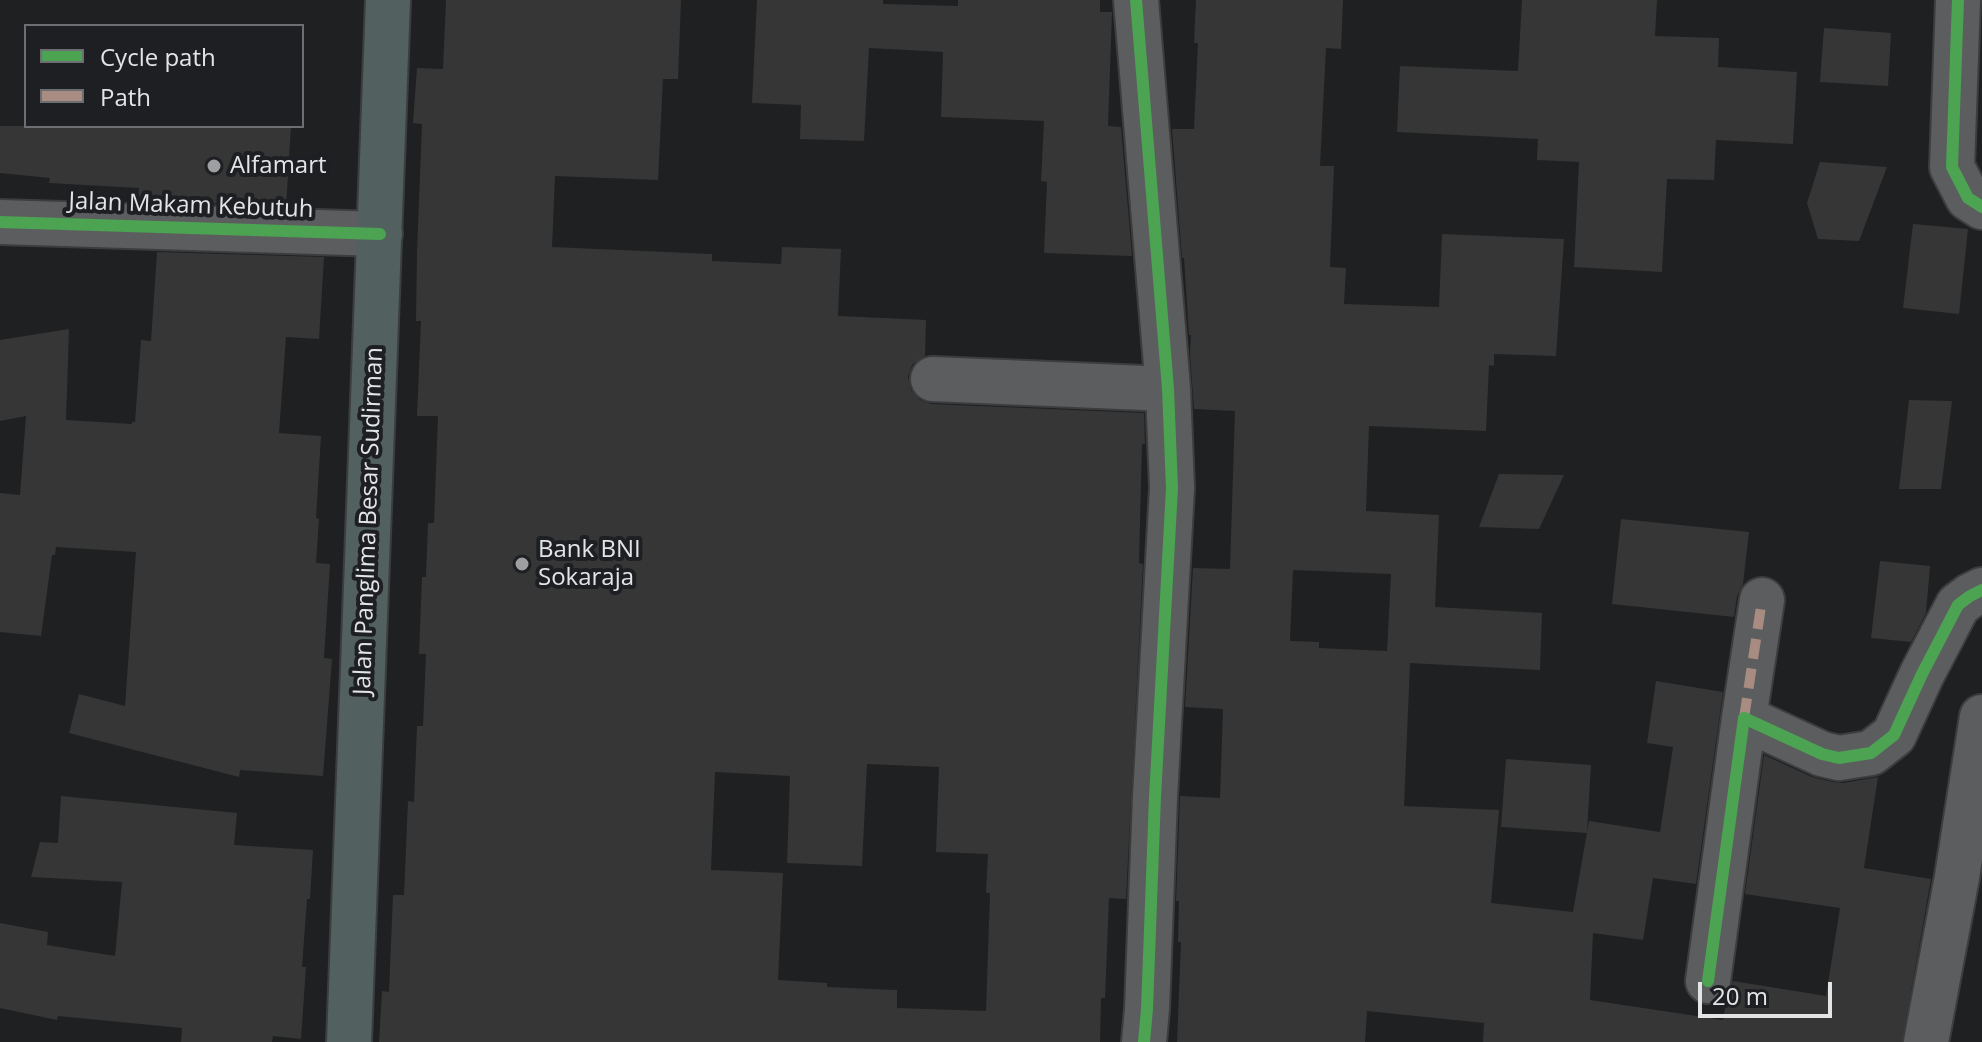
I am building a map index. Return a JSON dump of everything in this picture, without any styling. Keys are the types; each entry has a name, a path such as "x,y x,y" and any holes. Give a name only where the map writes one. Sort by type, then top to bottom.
{"highway":[{"name":"Jalan Panglima Besar Sudirman","path":"349,1042 388,0"}],"street":[{"path":"1136,0 1168,389 1172,488 1144,1042"},
{"path":"1958,0 1952,167 1968,198 1982,207"},
{"name":"Jalan Makam Kebutuh","path":"0,222 380,234"},
{"path":"933,379 1168,389"},
{"path":"1744,718 1822,754 1839,758 1871,753 1894,735 1958,605 1982,590"},
{"path":"1708,981 1762,600"},
{"path":"1926,1042 1957,877 1982,717"}],"building":[{"path":"446,0 681,0 678,79 663,79 658,180 555,176 552,247 712,254 712,261 781,264 782,247 841,249 838,316 926,320 925,356 912,365 908,377 911,390 920,400 932,404 1144,413 1139,563 1143,564 1126,899 1109,898 1100,1042 379,1042 382,991 389,992 393,895 404,895 408,801 414,802 417,726 423,726 426,654 419,654 422,577 426,577 428,523 434,523 438,416 417,416 421,321 416,321 417,252 422,124 413,123 417,68 443,69","holes":["867,764 939,767 936,852 988,854 986,893 990,893 986,1011 897,1008 897,990 827,987 827,983 778,980 783,873 711,870 715,772 790,776 787,863 862,866"]},
{"path":"757,0 883,0 883,4 958,6 958,0 1100,0 1100,12 1112,12 1108,126 1121,127 1132,256 1044,253 1047,182 1041,181 1044,121 941,117 943,52 869,48 864,141 800,139 801,105 752,103"},
{"path":"1196,0 1343,0 1341,49 1326,48 1320,166 1334,166 1330,267 1346,268 1344,304 1439,307 1442,234 1564,239 1556,356 1494,354 1494,366 1489,365 1486,431 1369,426 1366,511 1439,515 1435,607 1542,613 1540,670 1410,663 1404,806 1499,810 1491,903 1573,912 1589,821 1660,832 1673,747 1647,743 1656,681 1723,692 1696,884 1653,878 1643,940 1593,933 1590,1000 1723,1020 1733,981 1826,996 1840,908 1745,894 1764,755 1812,777 1833,782 1878,777 1864,868 1931,879 1902,1042 1483,1042 1484,1023 1367,1011 1365,1042 1177,1042 1181,942 1178,942 1179,901 1176,901 1180,796 1220,798 1223,709 1185,707 1193,568 1230,569 1235,411 1194,409 1191,335 1172,129 1194,129 1198,43 1194,43","holes":["1293,570 1391,574 1387,651 1319,648 1319,642 1290,641"]},
{"path":"1522,0 1657,0 1655,36 1719,38 1718,67 1797,72 1793,144 1716,140 1714,180 1667,179 1662,272 1574,267 1579,162 1537,160 1538,139 1397,132 1400,66 1518,71"},
{"path":"1824,28 1891,33 1888,86 1820,82"},
{"path":"0,126 291,128 286,206 138,201 139,188 49,183 50,178 0,173"},
{"path":"1820,162 1887,167 1859,241 1818,239 1807,203"},
{"path":"1913,224 1968,229 1959,314 1903,308"},
{"path":"157,252 324,257 319,339 286,337 279,433 321,436 316,563 330,564 324,658 332,659 323,776 240,770 239,777 69,733 79,694 125,706 136,552 56,547 55,555 52,555 41,636 0,632 0,493 20,495 26,416 0,421 0,340 69,329 66,420 132,424 135,422 141,340 151,341"},
{"path":"1909,400 1952,401 1941,489 1899,489"},
{"path":"1499,474 1564,475 1539,529 1479,527"},
{"path":"1621,519 1749,532 1743,584 1737,596 1734,617 1612,604"},
{"path":"1880,561 1930,566 1926,613 1911,642 1871,638"},
{"path":"1506,759 1591,765 1587,833 1501,827"},
{"path":"61,796 237,813 234,845 313,850 302,967 306,967 301,1039 273,1036 272,1042 181,1042 182,1028 58,1016 57,1020 0,1008 0,923 48,932 47,945 115,956 122,882 31,877 40,842 58,843"}],"marked path":[{"path":"1744,718 1762,600"}],"cycle path":[{"path":"1136,0 1168,389 1172,488 1144,1042"},
{"path":"1958,0 1952,167 1968,198 1982,207"},
{"path":"0,222 380,234"},
{"path":"1708,981 1744,718 1822,754 1839,758 1871,753 1894,735 1958,605 1982,590"}],"place":[{"name":"Alfamart","path":"214,166"},
{"name":"Bank BNI Sokaraja","path":"522,564"}]}
